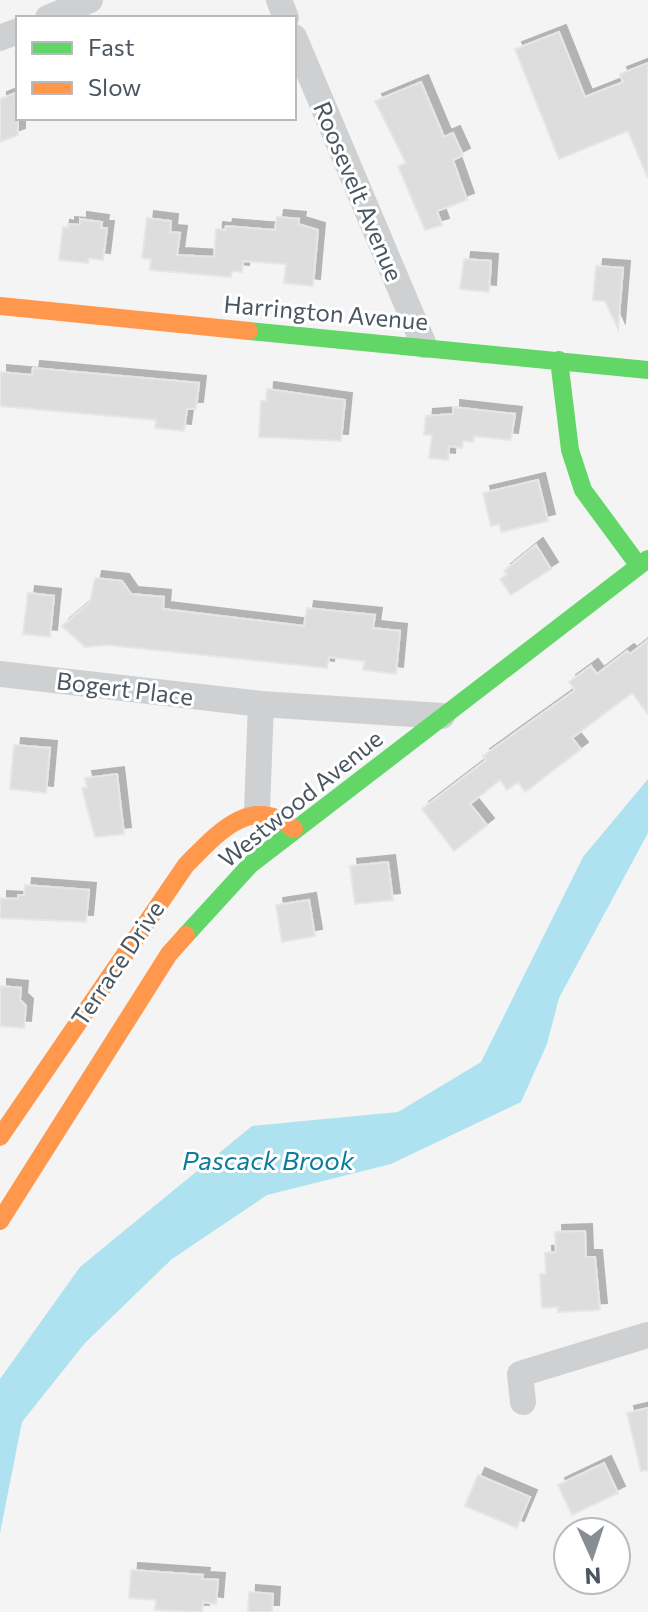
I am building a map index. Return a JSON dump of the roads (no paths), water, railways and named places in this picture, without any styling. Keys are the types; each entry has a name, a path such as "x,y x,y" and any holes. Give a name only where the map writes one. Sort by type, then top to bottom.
{"street":[{"path":"53,16 90,0"},
{"name":"Roosevelt Avenue","path":"296,42 424,345"},
{"name":"Harrington Avenue","path":"3,300 648,370"},
{"path":"559,360 570,450 583,490 644,563"},
{"name":"Westwood Avenue","path":"0,1221 169,954 251,864 644,563"},
{"name":"Bogert Place","path":"0,674 261,704 442,716"},
{"path":"261,704 257,811 272,811 294,829"},
{"name":"Terrace Drive","path":"0,1137 186,865 213,839 257,811"},
{"path":"523,1402 520,1374 648,1335"}],"water":[{"name":"Pascack Brook","path":"648,779 648,833 559,998 547,1044 521,1102 391,1164 267,1195 172,1259 85,1343 22,1422 0,1533 0,1379 80,1267 252,1126 398,1112 481,1062 583,857"}]}
